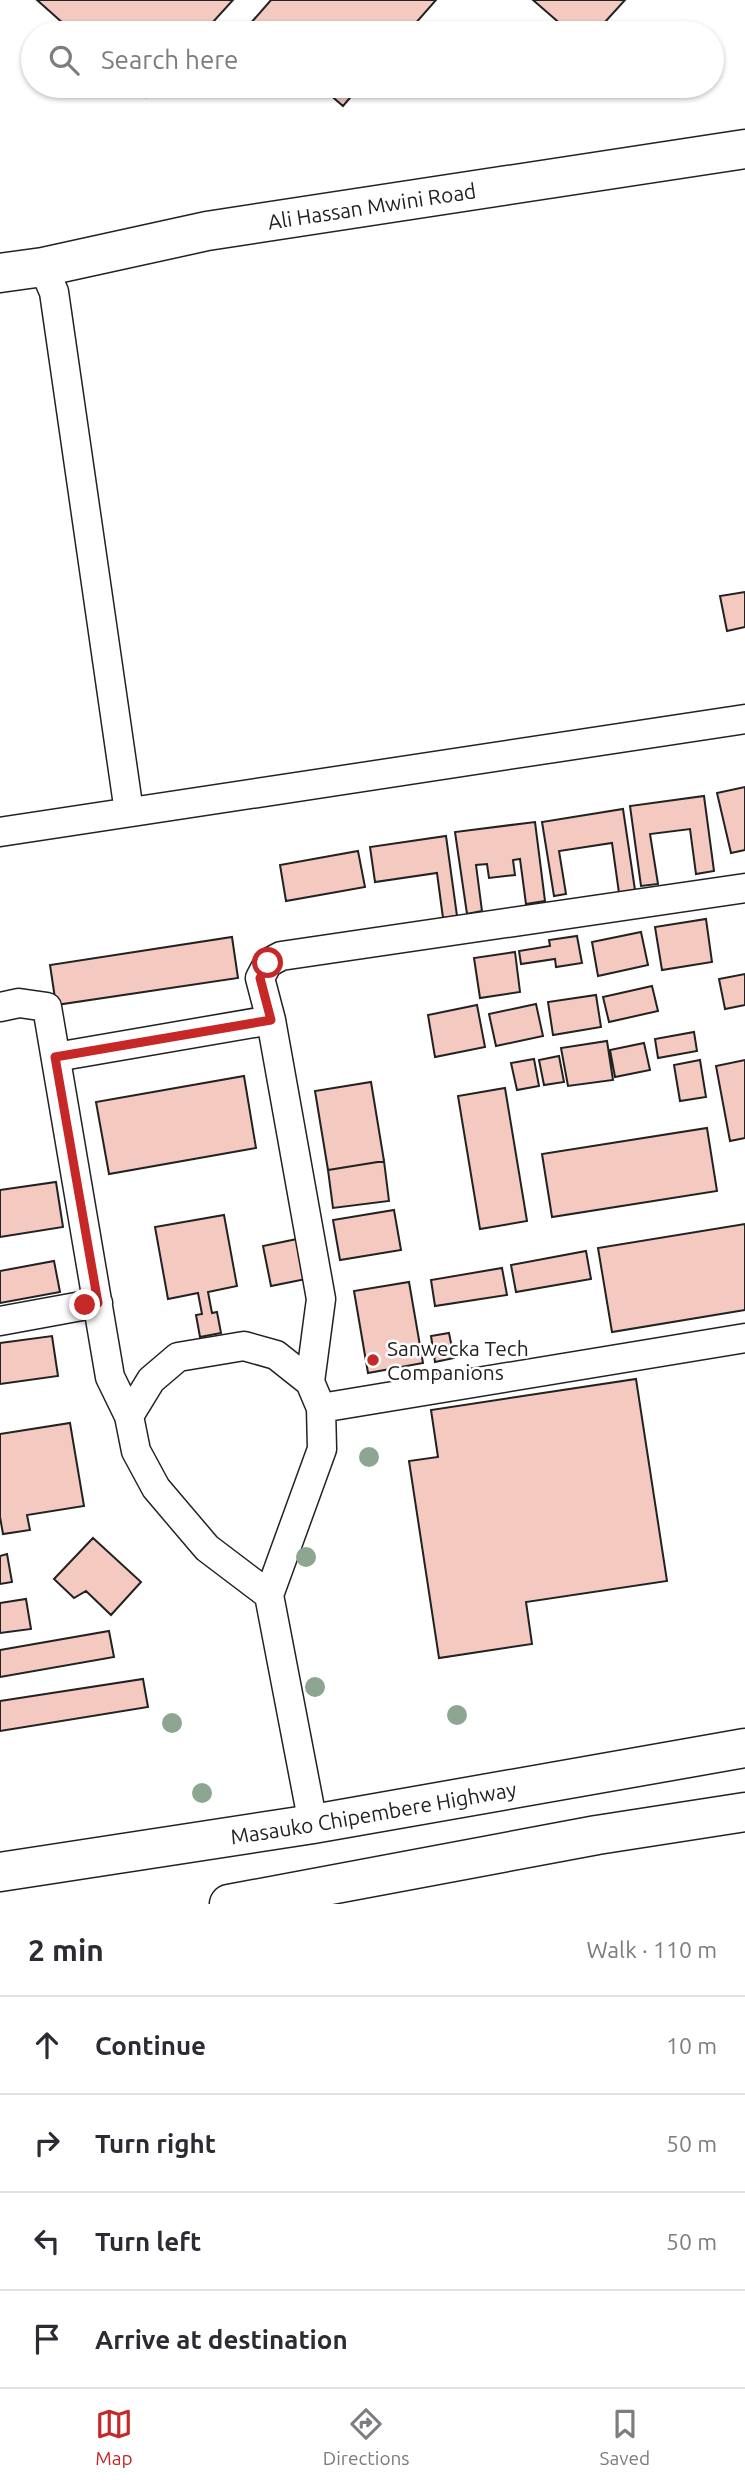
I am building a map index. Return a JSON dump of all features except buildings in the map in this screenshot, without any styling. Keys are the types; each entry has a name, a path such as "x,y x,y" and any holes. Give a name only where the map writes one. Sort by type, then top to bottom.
{"main road":[{"name":"Ali Hassan Mwini Road","path":"0,273 43,267 206,231 745,149"},
{"name":"Masauko Chipembere Highway","path":"0,1872 313,1824 745,1748"},
{"path":"229,1904 597,1835 745,1812"}],"street":[{"path":"43,267 54,292 128,812"},
{"path":"0,832 745,719"},
{"path":"310,1382 321,1299 271,1020 260,978 268,963 281,956 745,888"},
{"path":"0,1007 19,1003 47,1006 110,1377 129,1416 135,1451 156,1488 208,1548 269,1595"},
{"path":"55,1057 271,1020"},
{"path":"0,1321 98,1303"},
{"path":"321,1408 745,1338"},
{"path":"129,1416 151,1380 178,1357 244,1346 276,1355 310,1382 321,1408 322,1449 269,1595 313,1824"}],"place":[{"name":"Sanwecka Tech Companions","path":"373,1360"}],"route":[{"path":"85,1305 98,1303 55,1057 271,1020 260,978 268,963"}]}
